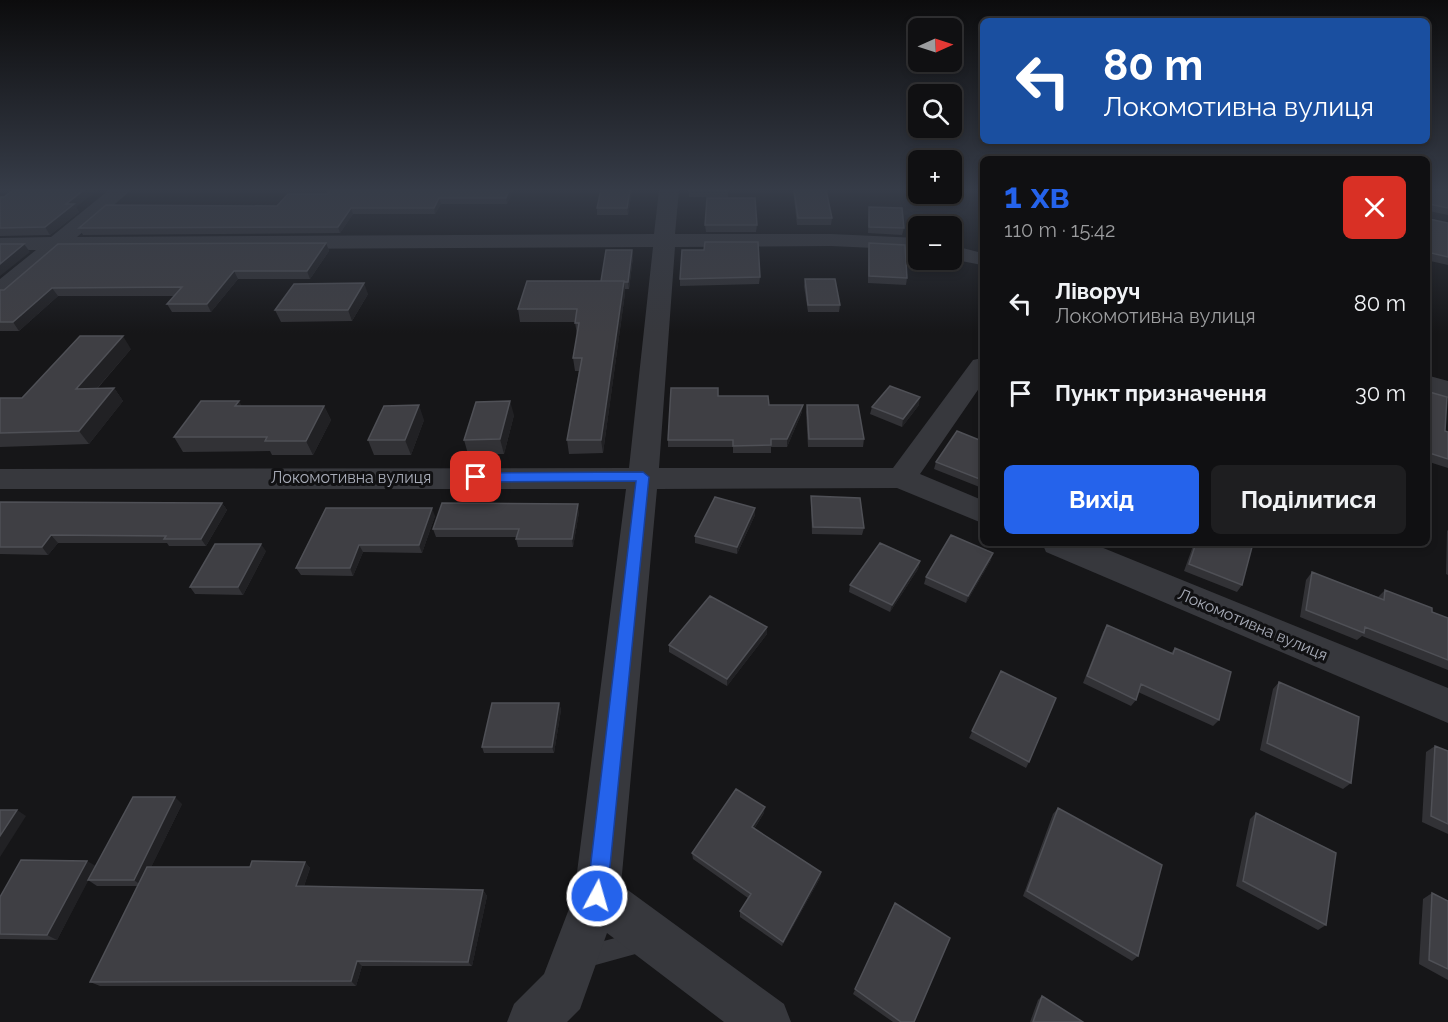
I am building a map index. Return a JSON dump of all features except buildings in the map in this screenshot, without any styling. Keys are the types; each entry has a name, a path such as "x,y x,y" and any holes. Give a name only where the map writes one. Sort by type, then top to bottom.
{"street":[{"path":"0,291 64,238"},
{"path":"532,1022 562,991 597,896 643,477 664,238"},
{"path":"0,244 831,240 908,244"},
{"path":"962,254 980,259"},
{"path":"901,478 980,369"},
{"path":"1430,384 1448,390"},
{"name":"Локомотивна вулиця","path":"0,478 901,478 980,511"},
{"name":"Локомотивна вулиця","path":"1065,546 1448,706"},
{"path":"597,896 765,1022"}],"lane":[{"path":"574,958 654,939"}],"route":[{"path":"476,477 643,477 597,896"}]}
